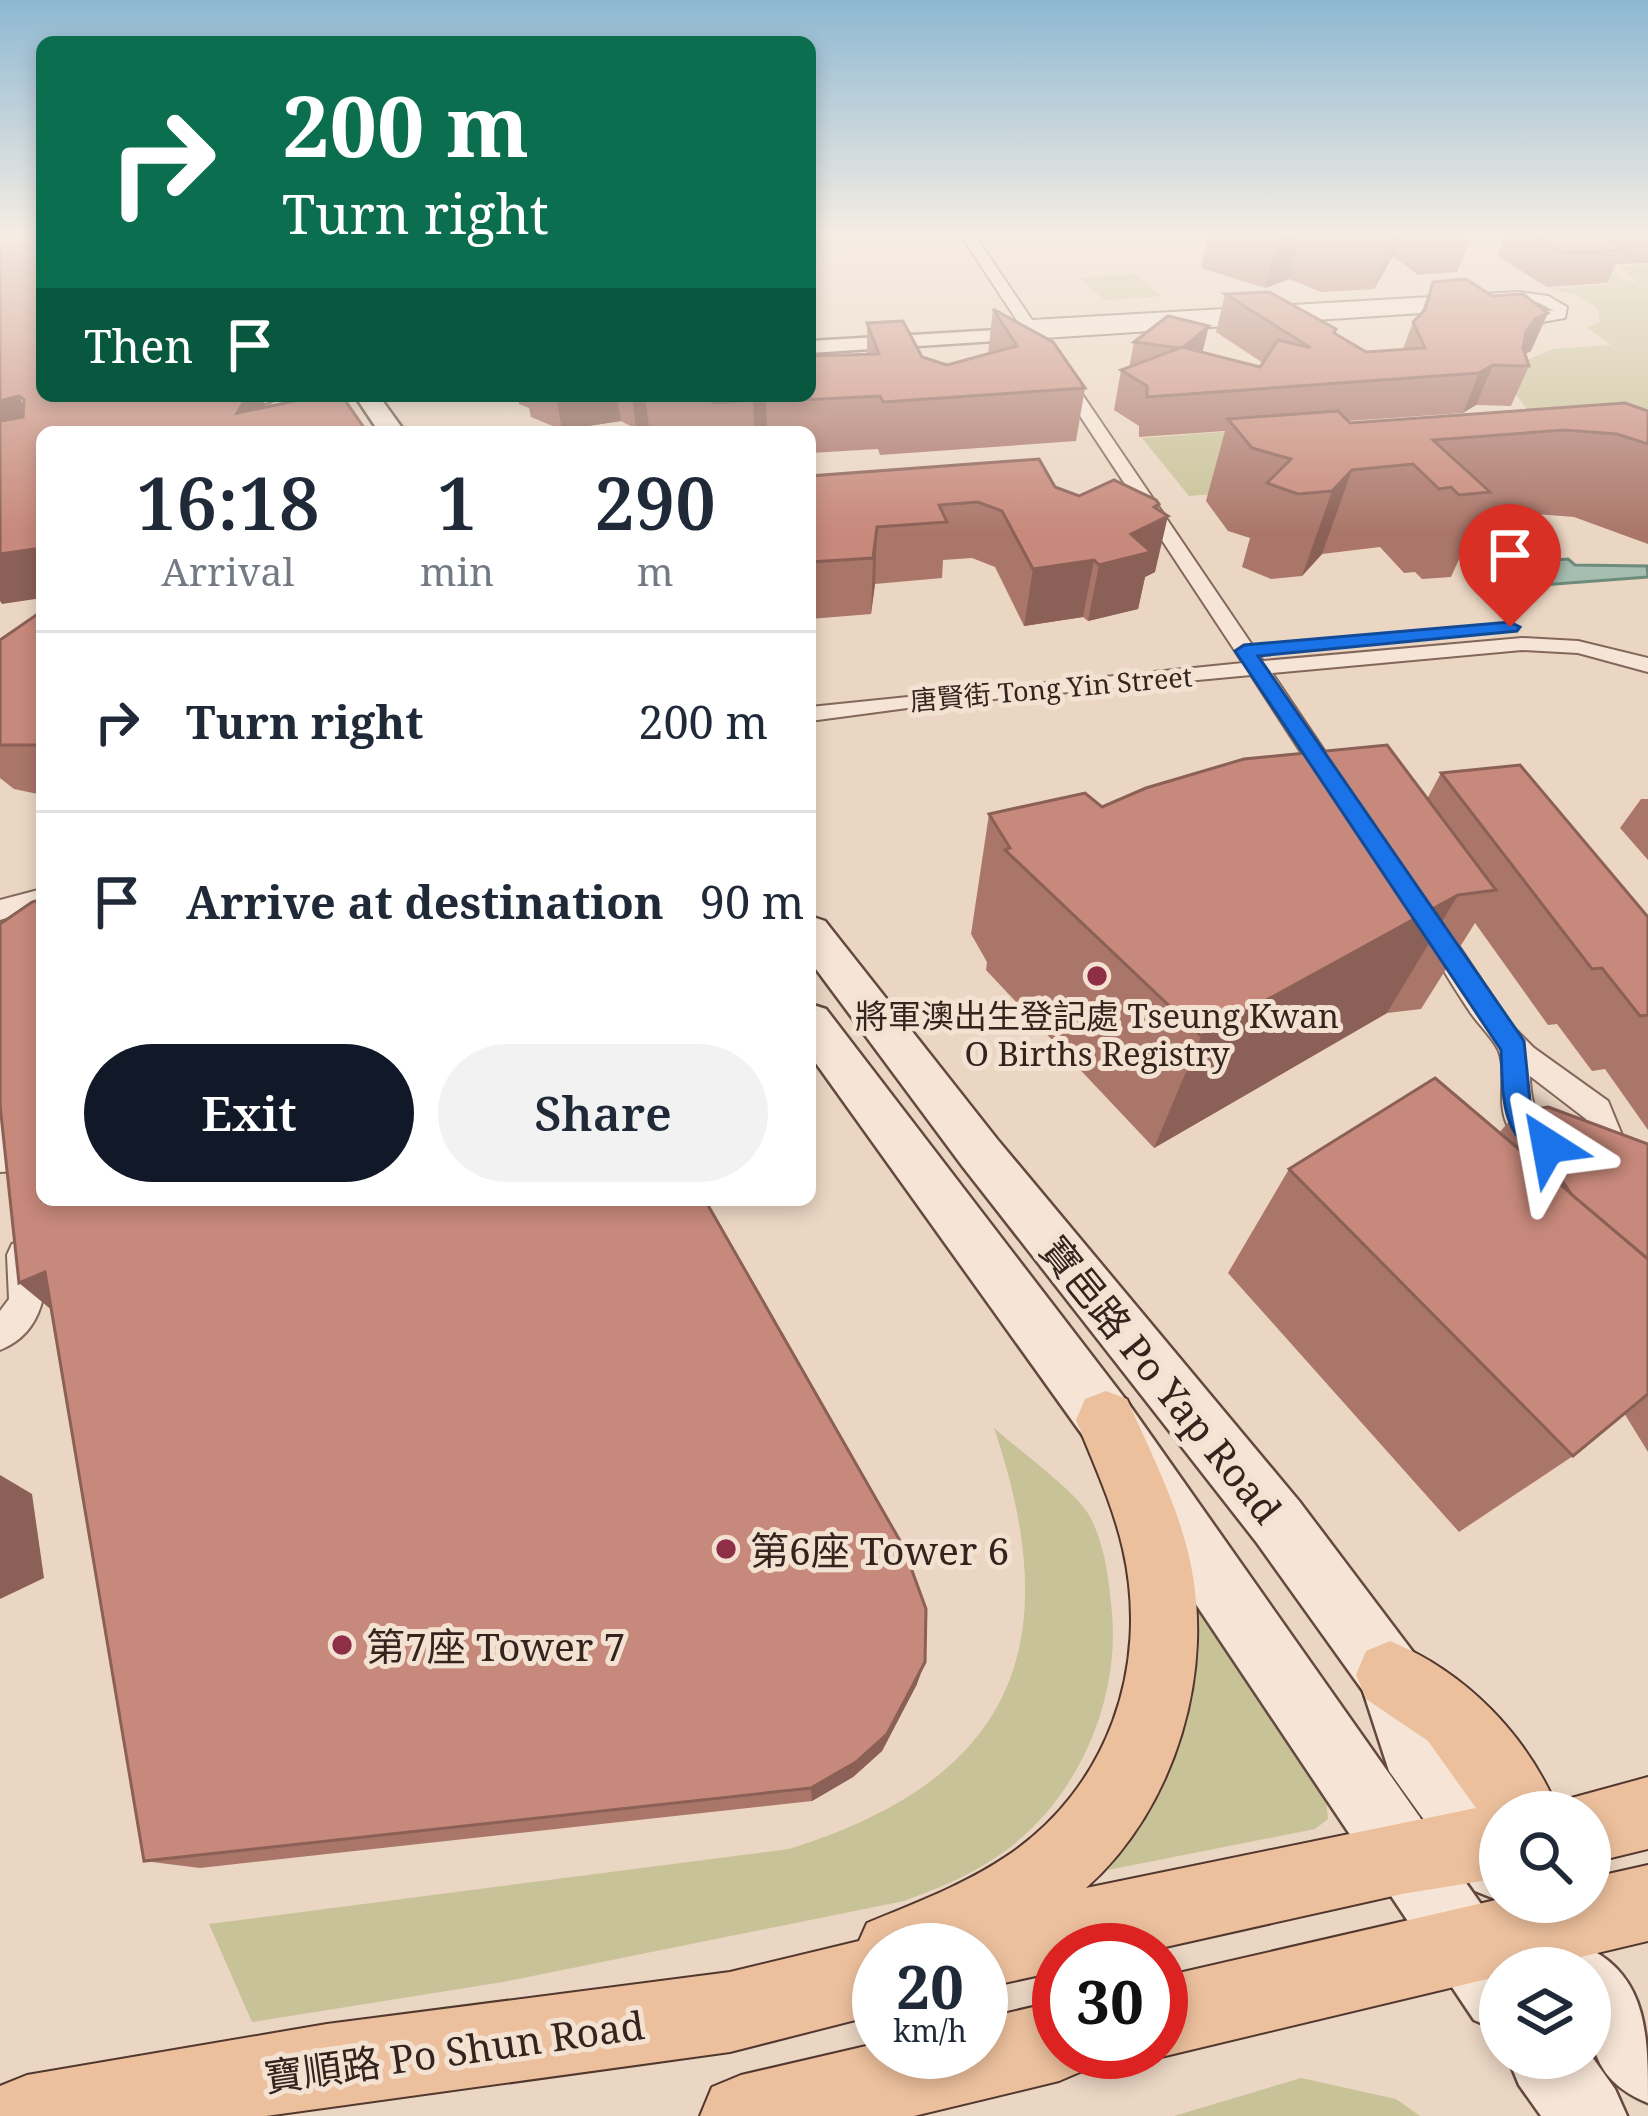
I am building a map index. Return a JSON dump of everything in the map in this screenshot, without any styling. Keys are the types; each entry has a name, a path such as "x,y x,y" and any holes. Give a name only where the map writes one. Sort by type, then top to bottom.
{"main road":[{"name":"寶邑路 Po Yap Road","path":"816,939 980,1154 1278,1522 1390,1675"},
{"name":"寶邑路 Po Yap Road","path":"816,1030 1209,1565 1402,1857 1479,1964"},
{"path":"957,1923 1032,1881 1070,1853 1126,1782 1149,1729 1163,1671 1165,1616 1158,1562 1106,1420"},
{"path":"1390,1675 1453,1716 1482,1791"},
{"path":"1611,1821 1648,1813"},
{"path":"1008,1944 1402,1857 1479,1845"},
{"path":"1524,1947 1550,1932 1648,1904"},
{"path":"730,2012 852,1966"},
{"path":"1188,2013 1479,1971"},
{"name":"寶順路 Po Shun Road","path":"27,2116 327,2065 730,2012 852,1982"},
{"path":"1611,2015 1648,2065"},
{"path":"741,2116 1032,2047"},
{"path":"1561,2079 1588,2116"}],"street":[{"path":"816,338 865,336"},
{"path":"816,347 948,336"},
{"path":"1035,336 1346,801"},
{"path":"246,402 196,415 290,402"},
{"name":"唐賢街 Tong Yin Street","path":"816,713 1531,627 1598,634 1648,648"},
{"name":"唐賢街 Tong Yin Street","path":"816,694 1522,644 1578,647 1648,665"},
{"path":"1410,895 1514,1049"},
{"path":"0,910 36,900"},
{"path":"0,1112 30,1293 16,1322 0,1333"}],"shaded area":[{"path":"1599,336 1648,336 1648,492 1596,464 1189,496 1142,438 1527,409 1515,393 1525,361 1553,349 1611,345"},
{"path":"1568,559 1575,565 1647,566 1648,577 1529,586 1521,578 1545,567 1540,561"},
{"path":"994,1428 1089,1515 1103,1550 1112,1613 1113,1648 1100,1717 1069,1782 1023,1836 973,1871 904,1901 503,1982 252,2022 209,1924 789,1849 865,1820 926,1784 972,1743 1004,1694 1021,1639 1025,1576 1016,1506"},
{"path":"1185,1577 1326,1799 1328,1819 1315,1829 1108,1870 1102,1861"},
{"path":"1301,2078 1396,2099 1420,2116 1174,2116"}],"building":[{"path":"0,336 36,336 36,402 243,402 237,413 290,402 346,402 363,426 36,426 36,549 0,554 0,421 23,417 24,400 19,396 0,401"},
{"path":"872,336 911,336 922,357 947,365 1017,346 1010,336 1042,336 1053,342 1085,388 883,402 880,396 816,399 816,356 879,354"},
{"path":"1142,336 1197,336 1179,348 1134,342"},
{"path":"1291,336 1339,336 1366,352 1425,348 1419,336 1525,336 1523,348 1529,366 1493,365 1479,373 1147,397 1147,386 1121,370 1182,347 1260,367 1278,340 1311,348"},
{"path":"1625,403 1648,411 1648,444 1617,434 1564,430 1433,440 1490,492 1459,495 1451,487 1439,489 1413,464 1352,470 1332,491 1298,494 1267,483 1291,459 1252,448 1228,419 1338,411 1350,423"},
{"path":"1039,459 1055,487 1079,496 1114,480 1156,500 1159,504 1154,507 1168,516 1131,534 1151,552 1099,565 1094,560 1033,569 1002,511 978,502 939,505 947,522 877,527 873,558 816,562 816,476"},
{"path":"36,615 36,745 0,745 0,640"},
{"path":"1387,745 1496,890 1458,895 1201,1036 1005,850 1010,848 989,814 1085,793 1102,807 1146,788 1244,759"},
{"path":"1520,765 1648,917 1648,1015 1640,1016 1602,968 1592,969 1441,773"},
{"path":"36,901 36,1206 708,1206 903,1546 926,1609 925,1662 887,1734 856,1762 811,1788 144,1861 45,1272 19,1283 0,1105 0,924"},
{"path":"1435,1078 1648,1259 1648,1394 1573,1456 1289,1169"},
{"path":"1548,1107 1648,1144 1648,1259 1571,1194 1517,1112"}],"place":[{"name":"將軍澳出生登記處 Tseung Kwan O Births Registry","path":"1097,976"},
{"name":"第6座 Tower 6","path":"726,1549"},
{"name":"第7座 Tower 7","path":"342,1645"}],"route":[{"path":"1510,627 1244,651 1514,1049 1517,1112 1528,1130 1548,1146"}]}
